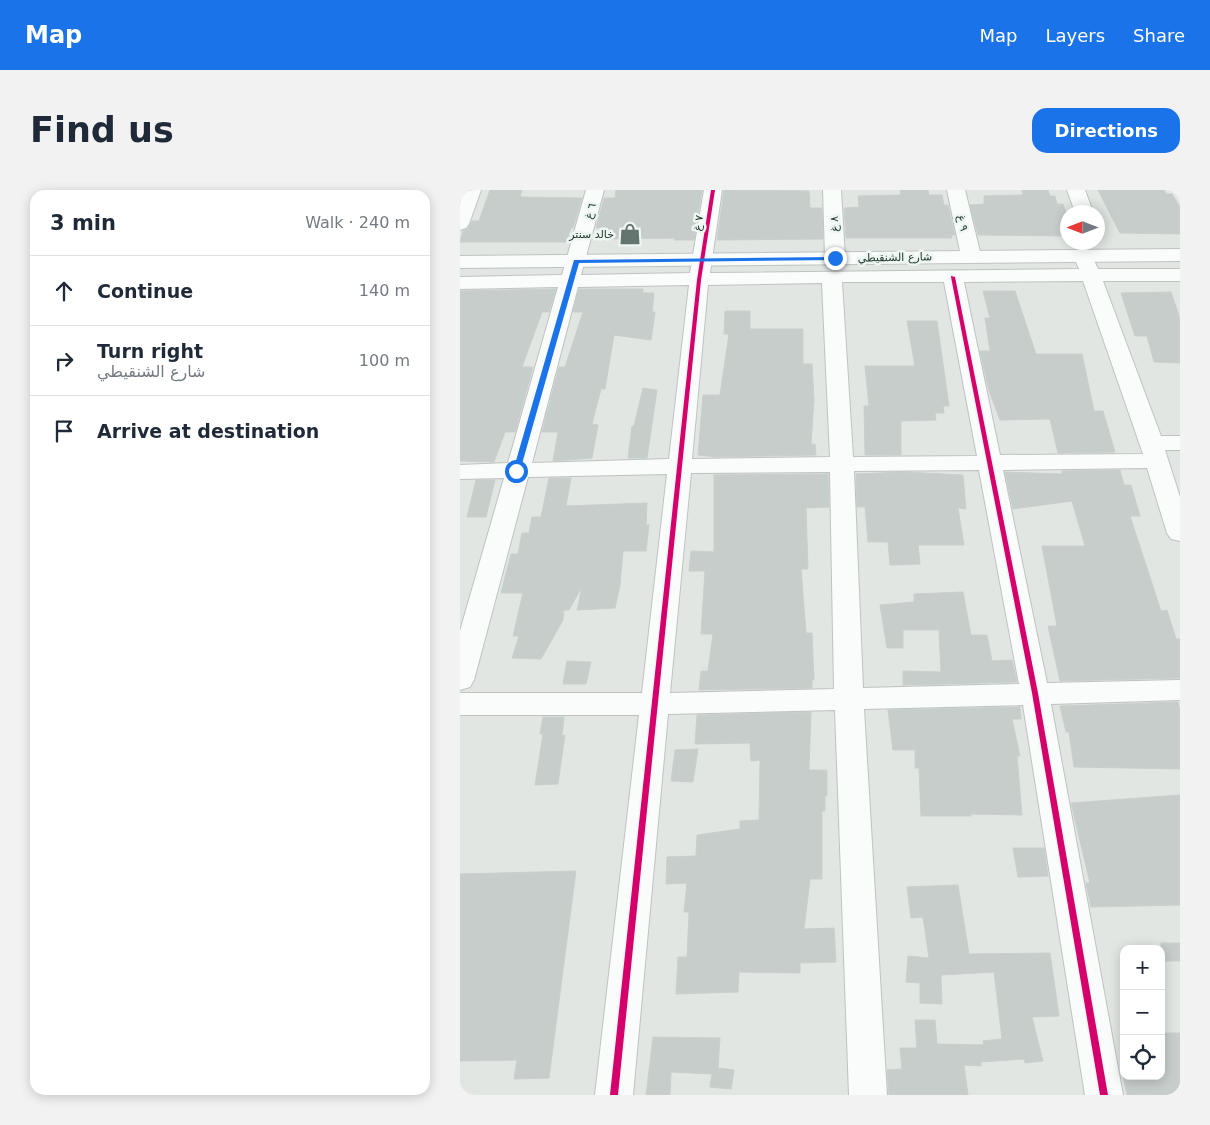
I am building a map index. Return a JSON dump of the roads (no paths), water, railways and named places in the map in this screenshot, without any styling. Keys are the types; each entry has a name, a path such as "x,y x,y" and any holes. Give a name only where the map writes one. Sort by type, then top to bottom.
{"street":[{"path":"460,224 472,190"},
{"name":"٦ غ","path":"460,680 516,471 596,190"},
{"name":"٧ غ","path":"614,1095 679,466 701,270 713,190"},
{"name":"٨ غ","path":"832,190 849,699 868,1095"},
{"name":"٩ غ","path":"956,190 962,266 989,464 1035,693 1104,1095"},
{"path":"1076,190 1081,205"},
{"path":"1093,251 1092,276 1154,452 1180,533"},
{"name":"شارع الشنقيطي","path":"870,267 962,266 1093,251 1180,255"},
{"path":"460,262 573,271 962,266 1092,276 1180,275"},
{"path":"460,283 573,271"},
{"path":"460,472 679,466 989,464 1154,452 1180,443"},
{"path":"460,704 655,704 1180,690"}],"place":[{"name":"خالد سنتر","path":"630,234"}]}
